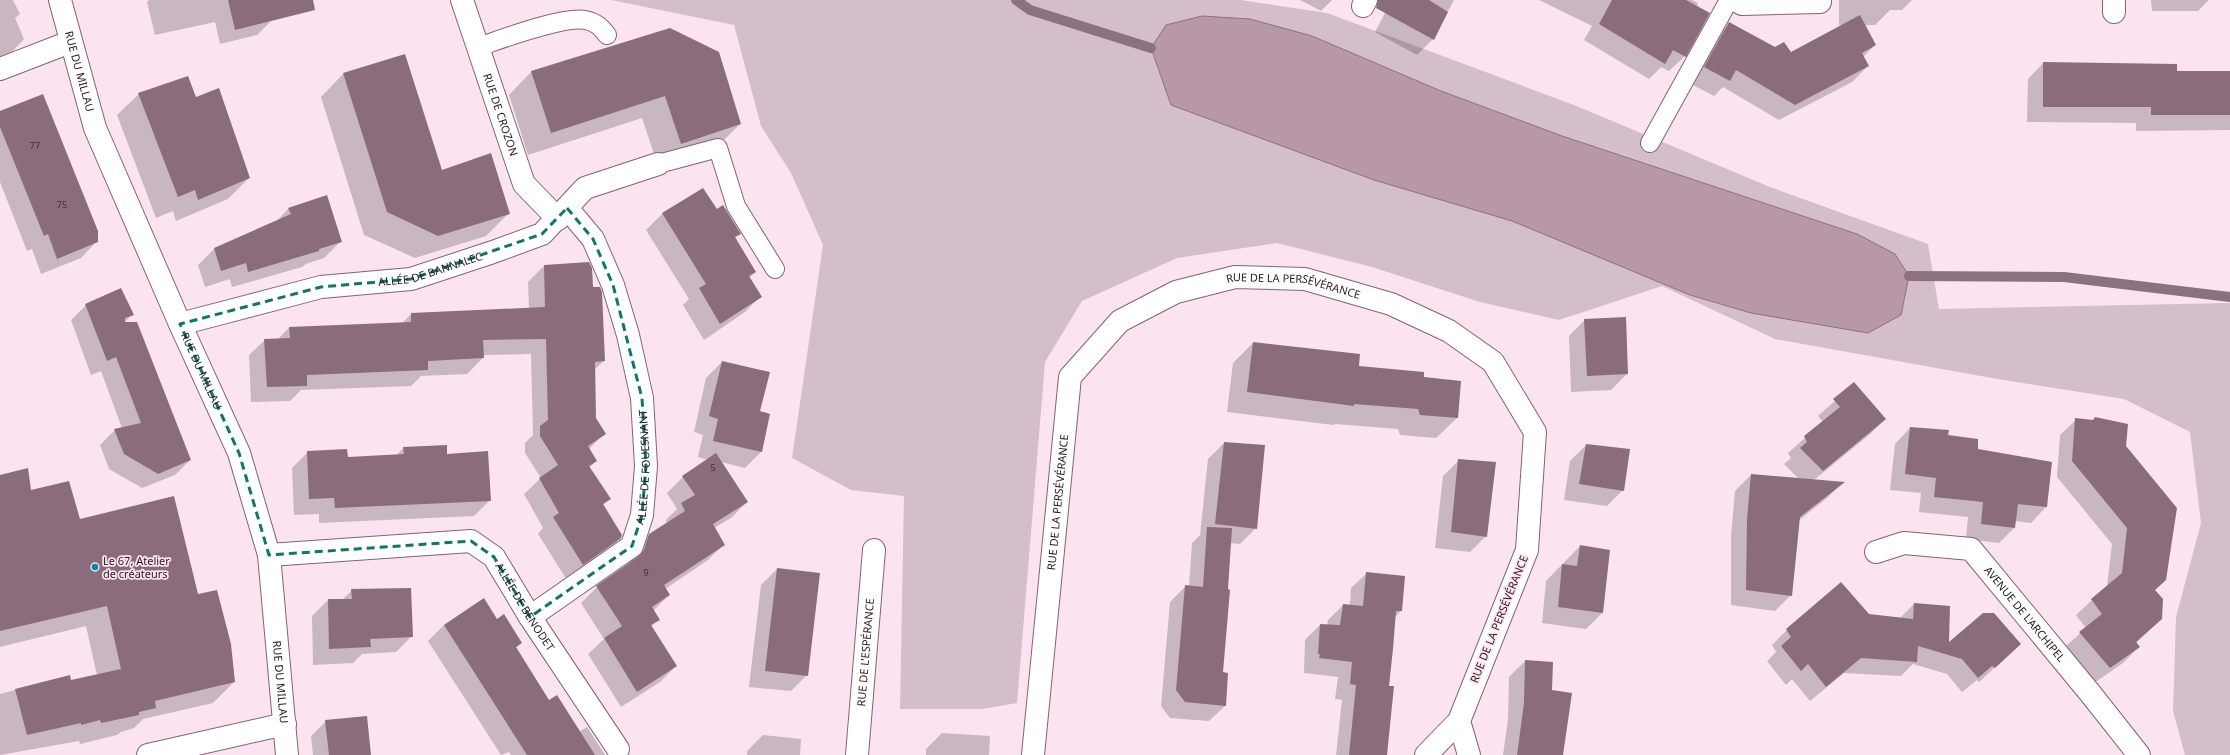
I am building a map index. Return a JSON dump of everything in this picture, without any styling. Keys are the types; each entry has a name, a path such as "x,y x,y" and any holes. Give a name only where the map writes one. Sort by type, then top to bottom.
{"street":[{"name":"RUE DU MILLAU","path":"60,0 70,42 95,128 180,324 239,452 269,555 287,755"},
{"name":"RUE DE CROZON","path":"462,0 524,184 563,214"},
{"path":"1737,1 1820,2"},
{"path":"0,69 70,42"},
{"name":"ALLÉE DE BANNALEC","path":"180,324 321,287 411,279 542,234 563,214 585,188 658,164"},
{"name":"ALLÉE DE FOUESNANT","path":"530,616 632,546 642,515 646,466 642,398 628,335 613,284 593,239 563,214"},
{"name":"RUE DE LA PERSÉVÉRANCE","path":"1033,755 1070,377 1120,321 1176,292 1235,277 1305,279 1391,304 1449,331 1493,362 1535,432 1527,550 1459,721"},
{"name":"ALLÉE DE BÉNODET","path":"269,555 471,541 494,557 530,616 618,749"},
{"name":"AVENUE DE L'ARCHIPEL","path":"1876,552 1904,543 1972,549 2139,755"},
{"name":"RUE DE L'ESPÉRANCE","path":"857,755 874,550"},
{"path":"1426,755 1459,721 1469,755"},
{"path":"148,755 284,724"}],"lane":[{"path":"1650,143 1737,1"},
{"path":"478,47 564,21 585,20 600,25 607,35"},
{"path":"658,164 718,148 736,206 775,269"}],"highlighted area":[{"path":"567,208 593,239 613,285 642,398 646,466 642,515 632,546 530,617 494,557 471,541 269,555 239,453 180,324 321,287 411,279 542,234"}],"shaded area":[{"path":"611,0 1241,0 1327,13 1574,105 1770,187 1928,244 1939,309 2230,303 2230,755 2185,755 2173,711 2176,617 2201,523 2190,432 2124,399 2003,380 1775,339 1662,286 1559,320 1480,302 1372,267 1277,243 1177,258 1082,301 1045,362 1017,703 983,709 900,709 904,496 851,490 792,458 823,245 791,173 761,126 734,25"},
{"path":"1202,16 1250,19 1312,36 1441,91 1562,136 1857,234 1895,254 1909,276 1901,315 1868,333 1751,313 1690,295 1512,221 1374,180 1171,105 1151,48 1166,25"}],"building":[{"path":"228,0 313,0 315,10 235,30"},
{"path":"1378,0 1429,0 1448,12 1434,40 1376,8"},
{"path":"1612,0 1686,0 1710,13 1686,57 1673,50 1665,64 1599,24"},
{"path":"1860,15 1876,45 1862,53 1869,66 1795,105 1736,70 1730,81 1704,67 1729,22 1775,47 1784,42 1791,52"},
{"path":"670,28 719,52 741,124 681,144 665,96 551,133 531,71"},
{"path":"405,54 442,170 491,153 510,214 438,236 387,212 343,73"},
{"path":"2043,62 2177,64 2177,71 2230,71 2230,115 2151,115 2151,107 2043,107"},
{"path":"188,76 196,97 219,88 250,178 198,200 195,190 178,197 138,93"},
{"path":"43,94 98,231 98,242 57,259 48,234 44,236 0,127 0,111"},
{"path":"703,188 717,209 723,205 741,234 735,237 756,272 749,276 762,297 720,324 699,288 706,284 662,213"},
{"path":"327,195 342,242 319,249 319,251 248,272 246,263 221,271 214,248 291,214 288,208"},
{"path":"589,262 592,268 593,287 600,287 602,292 605,361 595,362 596,418 606,434 588,446 597,461 589,466 611,499 603,504 622,535 621,538 583,565 553,517 559,513 539,478 558,465 540,436 540,426 548,420 546,339 483,340 484,358 428,361 428,370 307,375 307,386 267,387 264,339 290,338 289,327 411,322 411,313 545,307 544,265"},
{"path":"121,288 134,315 125,318 125,322 137,322 191,460 158,474 124,454 114,429 141,423 116,357 107,361 85,304"},
{"path":"1626,317 1628,374 1587,376 1584,319"},
{"path":"1253,342 1360,354 1359,366 1424,372 1424,377 1461,381 1458,418 1420,415 1418,409 1354,404 1354,406 1247,392"},
{"path":"722,361 770,372 760,411 770,414 762,452 713,441 718,419 709,416"},
{"path":"1854,382 1886,419 1823,471 1800,448 1807,442 1804,436 1840,407 1833,399"},
{"path":"2095,417 2128,424 2126,446 2177,508 2166,580 2155,590 2163,599 2162,619 2136,642 2140,647 2110,668 2079,632 2102,614 2091,599 2122,573 2127,528 2072,461 2075,418 2093,420"},
{"path":"1910,427 1949,430 1948,435 1978,439 1978,449 2052,462 2047,507 2018,504 2015,528 1981,524 1983,502 1934,497 1936,478 1905,474"},
{"path":"1224,442 1265,445 1257,529 1215,524"},
{"path":"1586,444 1630,449 1624,491 1579,484"},
{"path":"447,445 447,454 488,451 491,501 335,508 334,498 309,499 307,451 347,449 348,457 404,454 403,447"},
{"path":"716,453 748,502 713,524 725,545 664,585 670,595 652,607 660,620 651,625 677,666 637,692 604,638 622,626 596,586 639,556 644,550 649,534 685,511 681,503 695,495 682,476"},
{"path":"1458,459 1496,462 1487,537 1451,532"},
{"path":"28,468 31,490 69,481 80,519 174,496 198,594 217,590 231,644 235,682 155,701 156,708 139,712 139,715 101,723 100,720 81,725 81,723 27,735 15,689 70,675 71,680 121,669 107,606 0,631 0,475"},
{"path":"1751,474 1845,482 1800,517 1792,596 1746,590 1747,520"},
{"path":"1207,527 1232,528 1228,589 1230,590 1223,672 1228,673 1226,706 1185,702 1176,690 1185,585 1203,587"},
{"path":"1580,545 1610,550 1603,613 1558,607 1562,564 1577,566"},
{"path":"777,568 820,573 808,676 765,671"},
{"path":"1366,572 1405,576 1402,611 1396,611 1389,686 1394,686 1387,755 1349,755 1356,685 1350,684 1352,662 1319,658 1320,654 1318,654 1320,624 1340,625 1343,604 1363,606"},
{"path":"1841,582 1869,614 1913,619 1914,603 1950,606 1949,642 1983,613 1994,613 2021,644 1995,668 1992,666 1978,678 1962,659 1918,646 1917,662 1861,658 1826,687 1808,664 1801,671 1781,646 1791,637 1786,629"},
{"path":"411,588 413,637 370,639 371,647 329,649 328,599 352,599 351,589"},
{"path":"484,598 497,619 504,614 522,643 516,647 549,700 557,695 595,755 527,755 444,625"},
{"path":"1525,660 1553,662 1552,690 1572,693 1563,755 1517,755 1524,703"},
{"path":"367,716 371,755 329,755 325,720"}],"waterway":[{"path":"1016,0 1030,10 1151,48"},
{"path":"1909,276 2064,277 2230,297"}],"place":[{"name":"Le 67, Atelier de créateurs","path":"95,567"}]}
